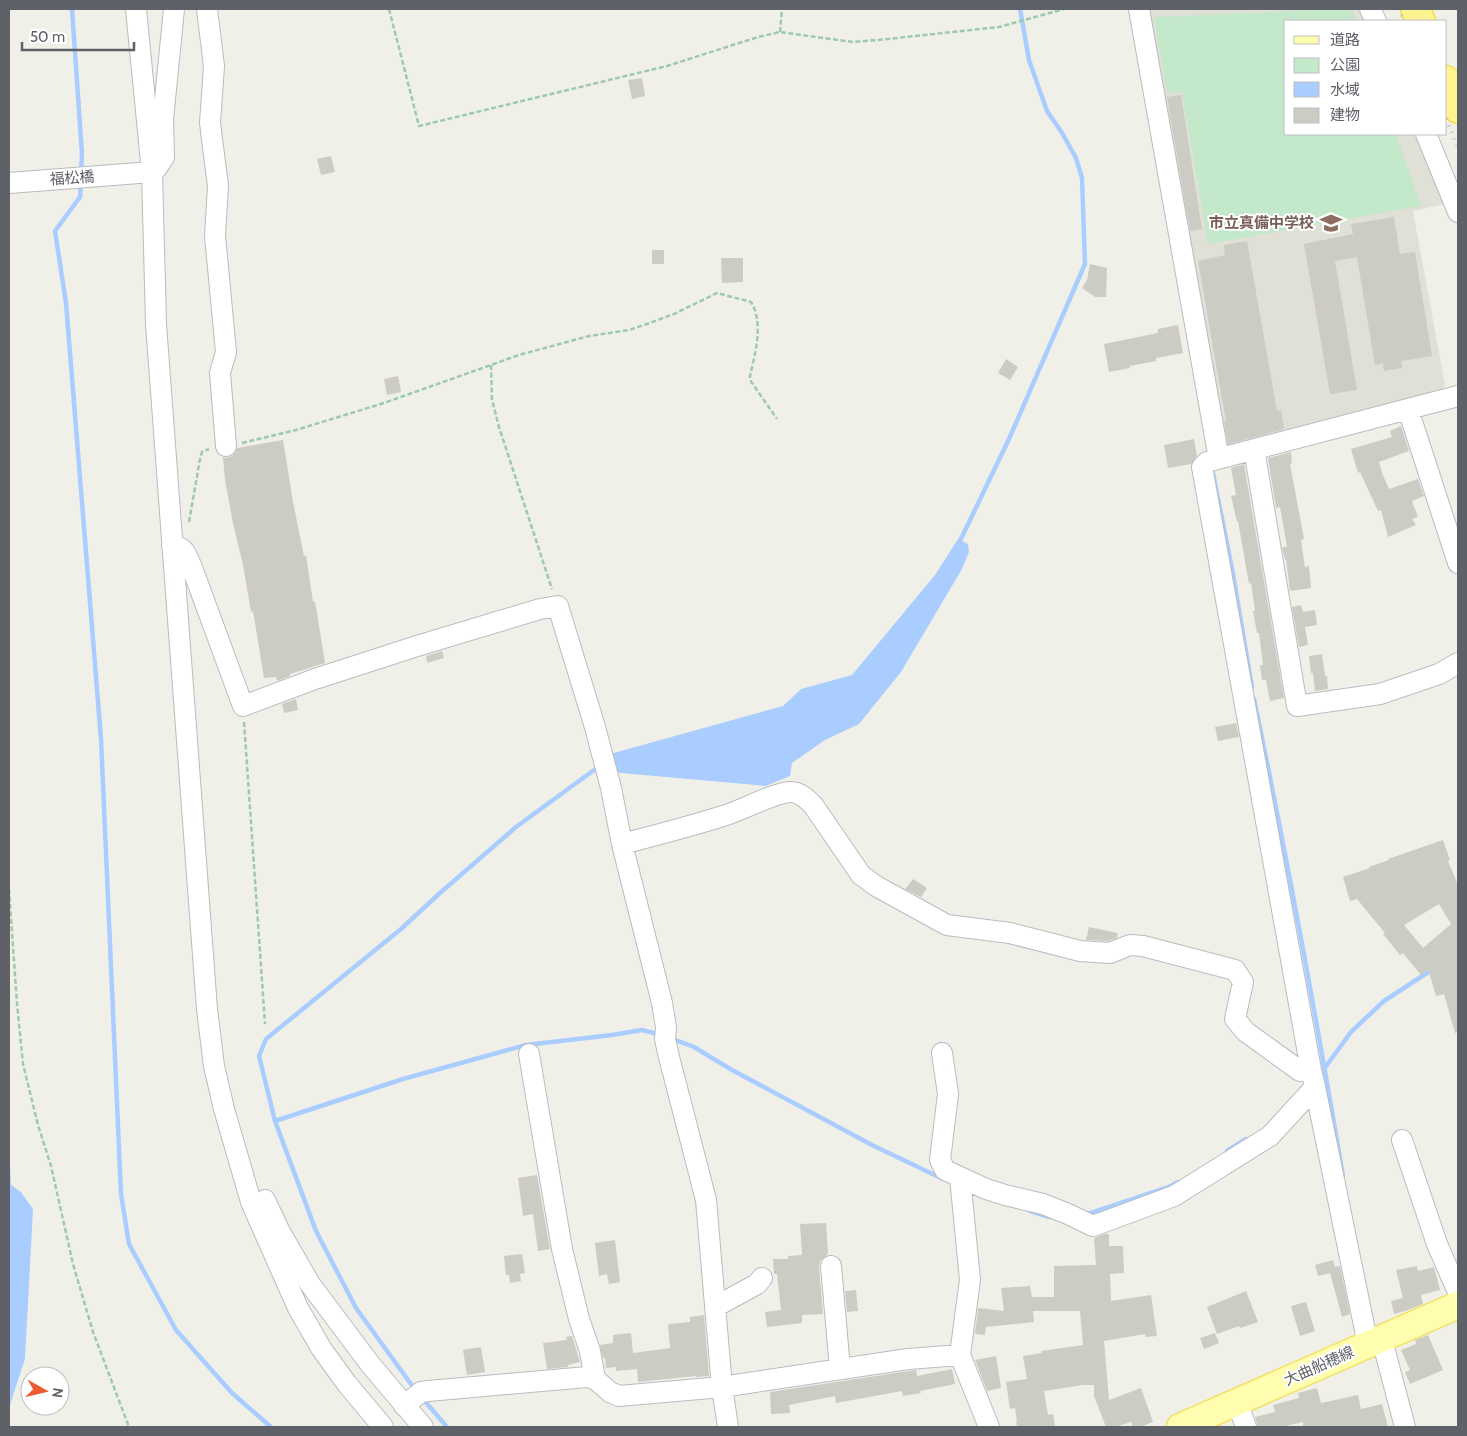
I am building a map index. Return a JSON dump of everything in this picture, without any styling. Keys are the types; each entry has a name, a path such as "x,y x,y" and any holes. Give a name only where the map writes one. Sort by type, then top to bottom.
{"highway":[{"path":"1447,82 1458,109"}],"main road":[{"name":"大曲船穂線","path":"1180,1427 1458,1305"}],"street":[{"path":"136,9 144,172 175,546 207,1009 214,1066 224,1109 252,1202 298,1308 336,1370 383,1427"},
{"path":"144,172 157,168 164,157 163,119 174,9"},
{"path":"207,9 214,66 210,122 218,186 215,236 226,352 220,373 226,446"},
{"path":"1139,9 1217,448 1215,460"},
{"path":"1426,135 1458,212"},
{"name":"福松橋","path":"9,183 144,172"},
{"path":"1396,1416 1375,1342 1313,1079 1202,467 1215,460 1255,454 1458,396"},
{"path":"1408,409 1458,563"},
{"path":"1255,454 1297,706 1380,694 1439,674 1458,663"},
{"path":"175,546 185,551 191,565 243,706 315,679 417,646 540,609 558,606 595,727 605,767 622,844 662,1003 666,1027 665,1039 706,1200 722,1387 728,1427"},
{"path":"622,844 727,815 780,794 794,792 805,797 813,806 861,875 876,886 947,925 1010,933 1080,950 1110,953 1130,945 1143,946 1235,970 1243,982 1235,1019 1246,1032 1313,1079"},
{"path":"942,1053 948,1094 940,1160 945,1170 986,1189 1043,1204 1093,1226 1174,1196 1270,1136 1313,1079"},
{"path":"529,1054 562,1249 579,1319 590,1351 595,1379"},
{"path":"1402,1140 1436,1244 1458,1292"},
{"path":"240,1164 256,1179 279,1230 310,1284 370,1364 413,1399 422,1427"},
{"path":"960,1177 970,1280 960,1355 988,1427"},
{"path":"831,1266 840,1369"},
{"path":"715,1307 757,1284 762,1278"},
{"path":"413,1399 587,1377 595,1379 610,1392 619,1396 722,1387 908,1359 960,1355"},
{"path":"1237,1402 1246,1427"}],"path":[{"path":"389,9 419,126 666,66 780,32 853,42 1000,28 1064,9"},
{"path":"780,32 782,9"},
{"path":"175,546 186,535 202,452 271,436 384,403 519,355 589,336 628,330 674,314 717,293 751,302 754,308 757,337 750,380 777,418"},
{"path":"491,365 492,400 499,427 558,606"},
{"path":"243,706 265,1024"},
{"path":"9,889 23,1064 38,1126 51,1166 73,1264 90,1323 129,1427"}],"shaded area":[{"path":"1145,9 1360,9 1365,20 1284,20 1284,135 1414,135 1445,204 1413,211 1445,385 1438,395 1227,451"}],"green space":[{"path":"1352,9 1356,20 1284,20 1284,135 1396,135 1421,206 1208,244 1182,92 1167,93 1154,17"}],"water":[{"path":"958,539 968,544 969,552 962,569 901,672 859,724 825,740 792,763 790,776 766,786 610,772 610,754 783,706 801,689 852,675 935,575"},
{"path":"9,1143 11,1185 21,1192 33,1209 25,1359 23,1366 20,1366 20,1374 9,1408"}],"building":[{"path":"642,78 645,96 632,99 628,80"},
{"path":"1181,95 1202,229 1190,231 1167,97"},
{"path":"331,156 335,172 321,175 317,159"},
{"path":"1394,217 1400,254 1415,252 1432,356 1401,361 1402,368 1384,371 1383,363 1375,365 1357,257 1335,261 1357,390 1330,394 1304,244 1353,234 1351,224"},
{"path":"1247,241 1277,411 1281,410 1284,429 1228,444 1224,421 1226,421 1198,261 1225,255 1224,245"},
{"path":"652,250 664,250 664,264 652,264"},
{"path":"721,258 743,258 743,282 722,283"},
{"path":"1090,264 1107,268 1106,297 1095,297 1082,288 1087,280"},
{"path":"1178,325 1183,353 1156,358 1156,361 1109,372 1104,344 1158,333 1158,329"},
{"path":"1006,359 1018,367 1010,380 998,373"},
{"path":"398,376 401,392 387,395 384,379"},
{"path":"1401,426 1409,451 1379,462 1382,473 1389,489 1418,479 1424,496 1412,501 1418,517 1412,519 1416,525 1388,537 1381,510 1378,511 1360,472 1358,473 1351,449 1392,437 1390,431"},
{"path":"1194,439 1197,456 1191,464 1168,468 1164,445"},
{"path":"283,440 293,502 304,556 306,555 325,663 290,674 290,676 277,681 276,677 264,678 253,611 251,612 225,480 223,457 232,456 237,448"},
{"path":"1291,452 1292,463 1290,464 1304,539 1301,540 1305,567 1309,566 1311,588 1290,591 1286,559 1282,547 1287,547 1280,507 1276,508 1268,458"},
{"path":"1244,464 1284,698 1270,701 1266,680 1262,680 1260,665 1263,665 1259,633 1257,633 1253,611 1255,611 1251,583 1249,584 1238,521 1231,496 1236,495 1231,468"},
{"path":"1301,605 1303,612 1315,610 1317,625 1305,627 1308,645 1299,647 1292,607"},
{"path":"442,651 444,658 427,663 426,656"},
{"path":"1322,654 1328,689 1315,691 1309,656"},
{"path":"296,699 298,710 284,713 282,704"},
{"path":"1236,723 1239,737 1218,741 1215,727"},
{"path":"1443,840 1450,860 1448,861 1458,885 1458,1032 1455,1033 1444,994 1436,996 1428,969 1421,975 1403,953 1400,955 1383,934 1385,933 1357,899 1350,901 1343,877 1370,868 1388,859","holes":["1439,904 1451,924 1423,948 1404,925"]},
{"path":"913,879 927,888 921,897 905,889"},
{"path":"1089,927 1118,933 1117,938 1108,941 1086,940"},
{"path":"537,1175 550,1249 538,1251 533,1214 523,1216 518,1178"},
{"path":"826,1223 828,1252 820,1261 819,1267 823,1314 802,1315 802,1323 767,1327 765,1312 781,1310 777,1274 774,1274 773,1259 788,1259 788,1256 802,1255 800,1224"},
{"path":"1109,1234 1109,1246 1123,1246 1124,1273 1110,1274 1111,1301 1151,1295 1157,1336 1146,1337 1145,1334 1104,1341 1109,1400 1141,1388 1153,1422 1140,1427 1133,1427 1131,1422 1115,1427 1106,1427 1094,1396 1094,1385 1083,1385 1044,1391 1048,1415 1053,1414 1055,1427 1017,1427 1015,1408 1010,1409 1006,1382 1027,1379 1023,1356 1042,1353 1041,1351 1083,1345 1080,1311 1033,1311 1034,1322 986,1327 985,1335 975,1334 978,1308 1004,1311 1001,1288 1030,1286 1032,1297 1054,1297 1054,1266 1096,1265 1094,1238"},
{"path":"615,1240 620,1282 609,1284 607,1274 599,1276 595,1243"},
{"path":"522,1254 525,1273 520,1274 521,1281 510,1283 509,1275 506,1275 504,1256"},
{"path":"1333,1260 1335,1267 1340,1266 1350,1314 1342,1317 1330,1273 1318,1276 1315,1265"},
{"path":"1417,1266 1418,1271 1434,1267 1440,1290 1421,1295 1423,1304 1394,1314 1391,1301 1403,1298 1396,1270"},
{"path":"856,1290 858,1311 847,1312 845,1291"},
{"path":"1246,1291 1258,1322 1217,1334 1207,1307"},
{"path":"1306,1302 1315,1331 1300,1336 1291,1306"},
{"path":"704,1315 709,1376 638,1382 637,1369 616,1371 616,1367 606,1368 605,1358 603,1358 600,1345 613,1343 613,1335 631,1333 633,1353 670,1348 668,1324 690,1322 690,1317"},
{"path":"1215,1333 1219,1343 1204,1349 1200,1338"},
{"path":"1428,1335 1443,1370 1410,1384 1405,1372 1410,1370 1401,1350 1416,1344 1415,1340"},
{"path":"572,1336 580,1362 568,1365 568,1367 547,1369 543,1343 567,1340 566,1337"},
{"path":"481,1347 485,1372 467,1375 463,1350"},
{"path":"996,1356 1001,1388 987,1391 975,1360"},
{"path":"952,1369 955,1384 920,1391 921,1393 903,1396 902,1391 836,1403 835,1396 789,1405 790,1413 771,1414 770,1392 916,1370 917,1376"},
{"path":"1317,1388 1321,1403 1358,1395 1361,1409 1382,1404 1388,1427 1303,1427 1303,1422 1281,1427 1258,1427 1255,1417 1275,1412 1273,1405 1299,1398 1298,1393"}],"waterway":[{"path":"72,9 82,154 81,172"},
{"path":"958,545 1009,439 1085,264 1082,178 1076,158 1047,111 1029,60 1020,9"},
{"path":"81,182 80,197 55,231 66,303 101,739 121,1194 129,1244 176,1330 232,1393 271,1427"},
{"path":"1213,473 1233,574 1252,687"},
{"path":"1254,699 1301,937 1343,1176"},
{"path":"416,1391 356,1308 316,1231 275,1121 259,1056 266,1039 401,929 516,827 599,768"},
{"path":"1324,1069 1351,1032 1384,1001 1433,969"},
{"path":"275,1121 403,1079 526,1045 642,1030 661,1035"},
{"path":"670,1038 694,1047 732,1070 872,1145 943,1179"},
{"path":"1227,1151 1246,1139"},
{"path":"1085,1215 1169,1187 1178,1182"},
{"path":"1030,1211 1049,1217"},
{"path":"423,1399 447,1427"}],"railway":[{"path":"1398,9 1404,20"},
{"path":"1447,121 1458,148"}],"place":[{"name":"市立真備中学校","path":"1331,223"}]}
